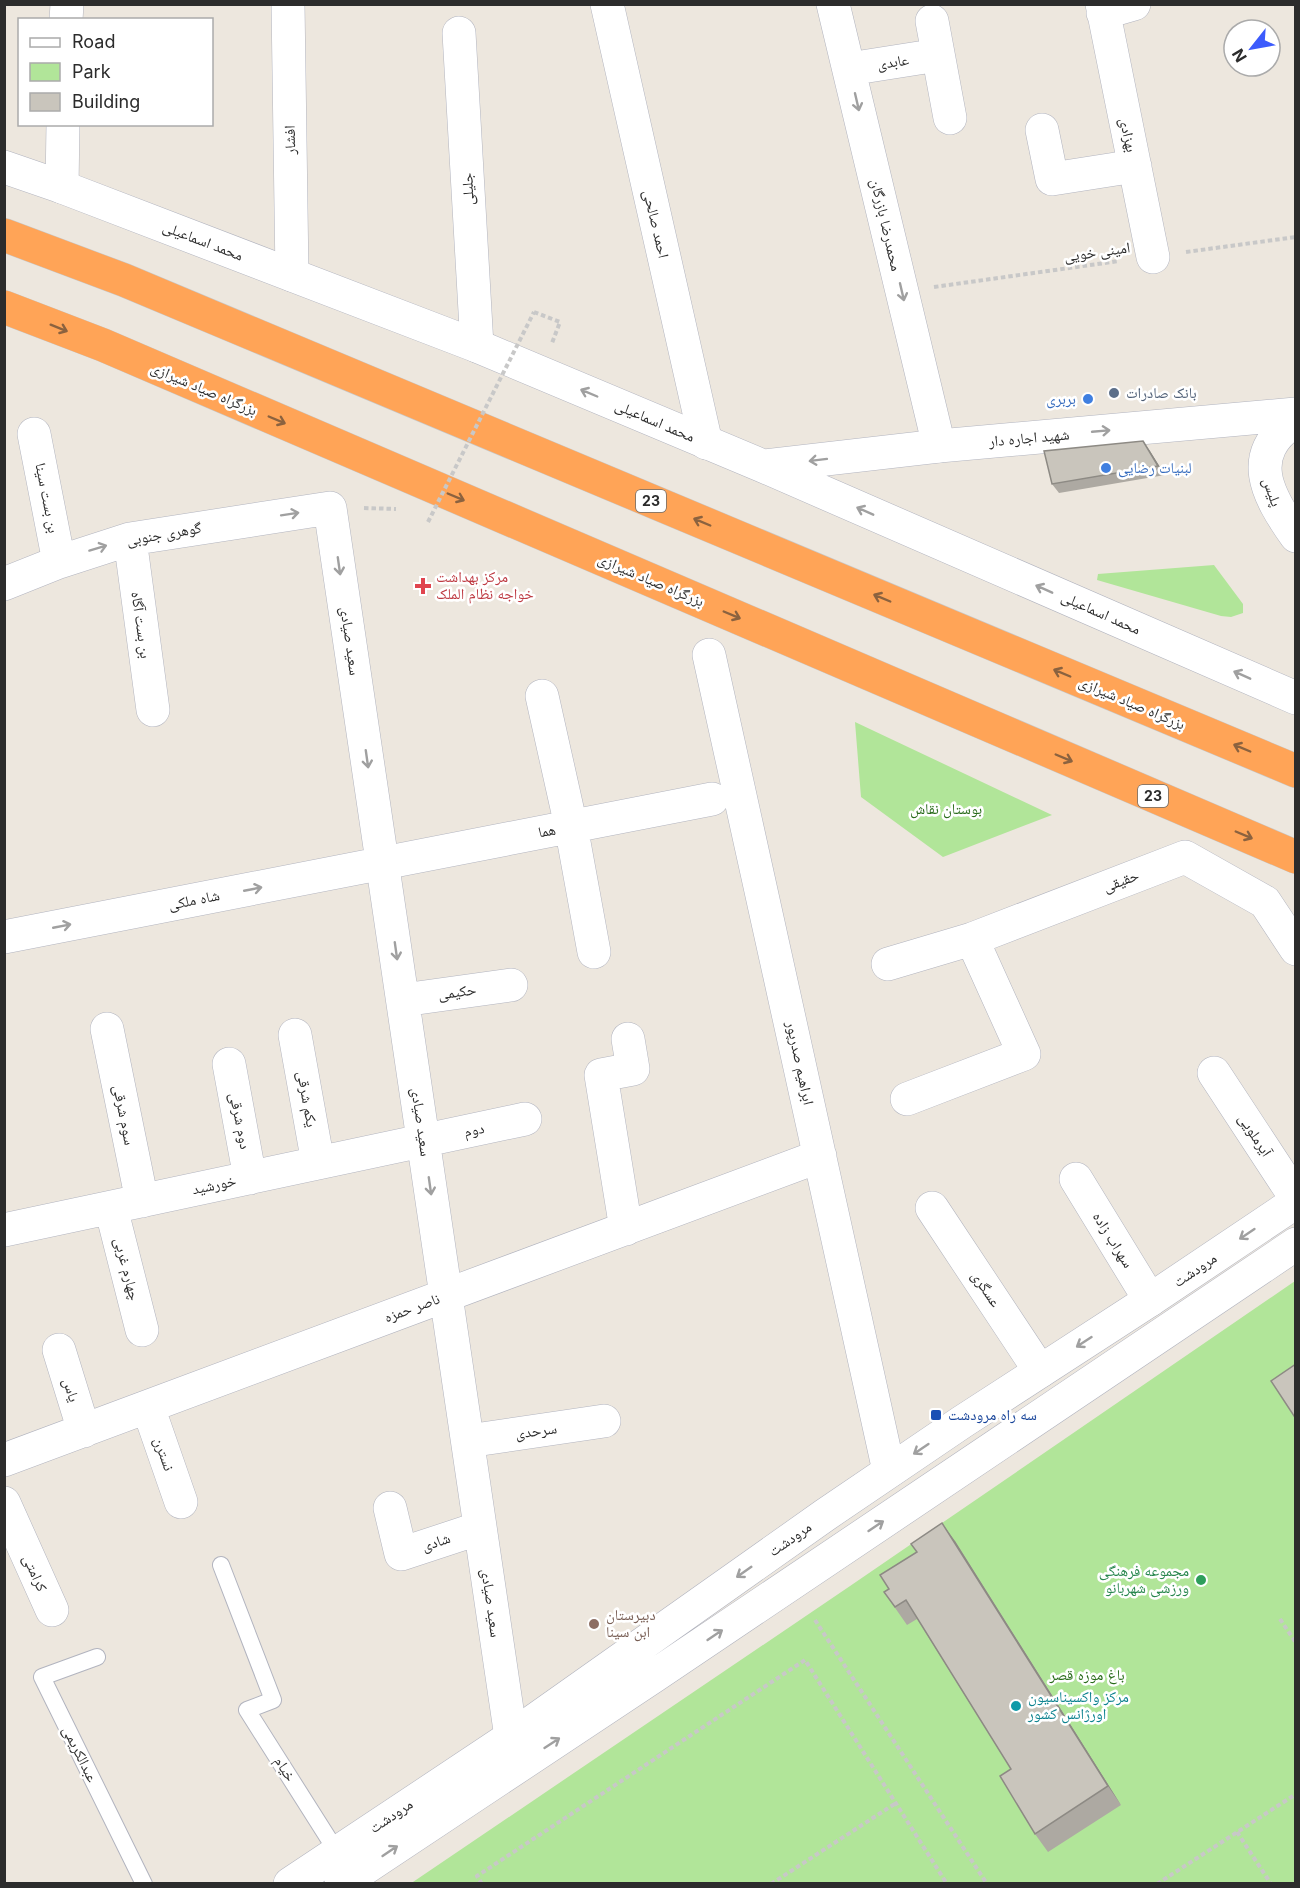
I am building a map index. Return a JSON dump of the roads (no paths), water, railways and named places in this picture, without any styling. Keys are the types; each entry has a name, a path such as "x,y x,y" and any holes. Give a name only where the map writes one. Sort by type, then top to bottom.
{"highway":[{"name":"بزرگراه صیاد شیرازی","path":"4,234 124,280 1296,771"},
{"name":"بزرگراه صیاد شیرازی","path":"4,307 135,359 1296,857"}],"street":[{"name":"افشار","path":"288,4 292,275"},
{"name":"احمد صالحی","path":"607,4 706,443"},
{"name":"محمدرضا بازرگان","path":"833,4 939,446"},
{"name":"بهزادی","path":"1134,4 1102,9 1153,257"},
{"path":"932,21 950,118"},
{"name":"جلیلی","path":"459,33 477,346"},
{"name":"عابدی","path":"849,69 938,55"},
{"path":"62,187 63,126"},
{"path":"1042,130 1052,179 1135,166"},
{"name":"محمد اسماعیلی","path":"4,167 62,187 477,346 763,466 1296,698"},
{"name":"شهید اجاره دار","path":"763,466 939,446 1296,414"},
{"name":"پلیس","path":"1296,420 1276,435 1270,443 1265,480 1278,510 1296,536"},
{"name":"بن بست سینا","path":"34,434 59,562"},
{"name":"گوهری جنوبی","path":"4,584 59,562 130,539 330,508"},
{"name":"سعید صیادی","path":"330,508 480,1528 518,1749"},
{"name":"بن بست آگاه","path":"130,539 153,710"},
{"name":"ابراهیم صدرپور","path":"710,656 890,1471"},
{"path":"542,696 571,826 594,952"},
{"name":"هما","path":"383,863 712,799"},
{"name":"حقیقی","path":"888,964 972,939 1185,857 1265,902 1296,949"},
{"name":"شاه ملکی","path":"4,937 383,863"},
{"path":"907,1099 1024,1054 972,939"},
{"name":"حکیمی","path":"403,1000 511,985"},
{"name":"سوم شرقی","path":"107,1029 126,1204"},
{"name":"یکم شرقی","path":"296,1035 318,1163"},
{"path":"626,1228 601,1076 633,1069 628,1039"},
{"name":"دوم شرقی","path":"229,1064 250,1178"},
{"name":"آیرملویی","path":"1214,1073 1296,1200"},
{"name":"دوم","path":"423,1140 525,1119"},
{"name":"خورشید","path":"4,1230 423,1140"},
{"name":"ناصر حمزه","path":"4,1460 820,1156"},
{"name":"سهراب زاده","path":"1076,1179 1150,1300"},
{"name":"مرودشت","path":"518,1749 890,1471 1150,1300 1296,1200"},
{"name":"چهارم غربی","path":"126,1204 142,1330"},
{"name":"عسگری","path":"932,1208 1040,1371"},
{"name":"مرودشت","path":"290,1884 339,1868 518,1749 1296,1244"},
{"name":"یاس","path":"59,1350 84,1431"},
{"name":"نسترن","path":"148,1407 181,1502"},
{"name":"سرحدی","path":"468,1441 604,1421"},
{"name":"کرامتی","path":"4,1503 52,1610"},
{"name":"شادی","path":"390,1508 401,1554 480,1528"}],"lane":[{"name":"خیام","path":"221,1565 273,1700 247,1710 339,1868"},
{"name":"عبدالکریمی","path":"97,1658 42,1677 144,1884"}],"place":[{"name":"بانک صادرات","path":"1114,393"},
{"name":"بربری","path":"1088,399"},
{"name":"لبنیات رضایی","path":"1106,468"},
{"name":"مرکز بهداشت خواجه نظام الملک","path":"423,586"},
{"name":"سه راه مرودشت","path":"936,1415"},
{"name":"مجموعه فرهنگی ورزشی شهربانو","path":"1201,1580"},
{"name":"دبیرستان ابن سینا","path":"594,1624"},
{"name":"مرکز واکسیناسیون اورژانس کشور","path":"1016,1706"}],"park label":[{"name":"بوستان نقاش","path":"946,809"},
{"name":"باغ موزه قصر","path":"1087,1675"}]}
